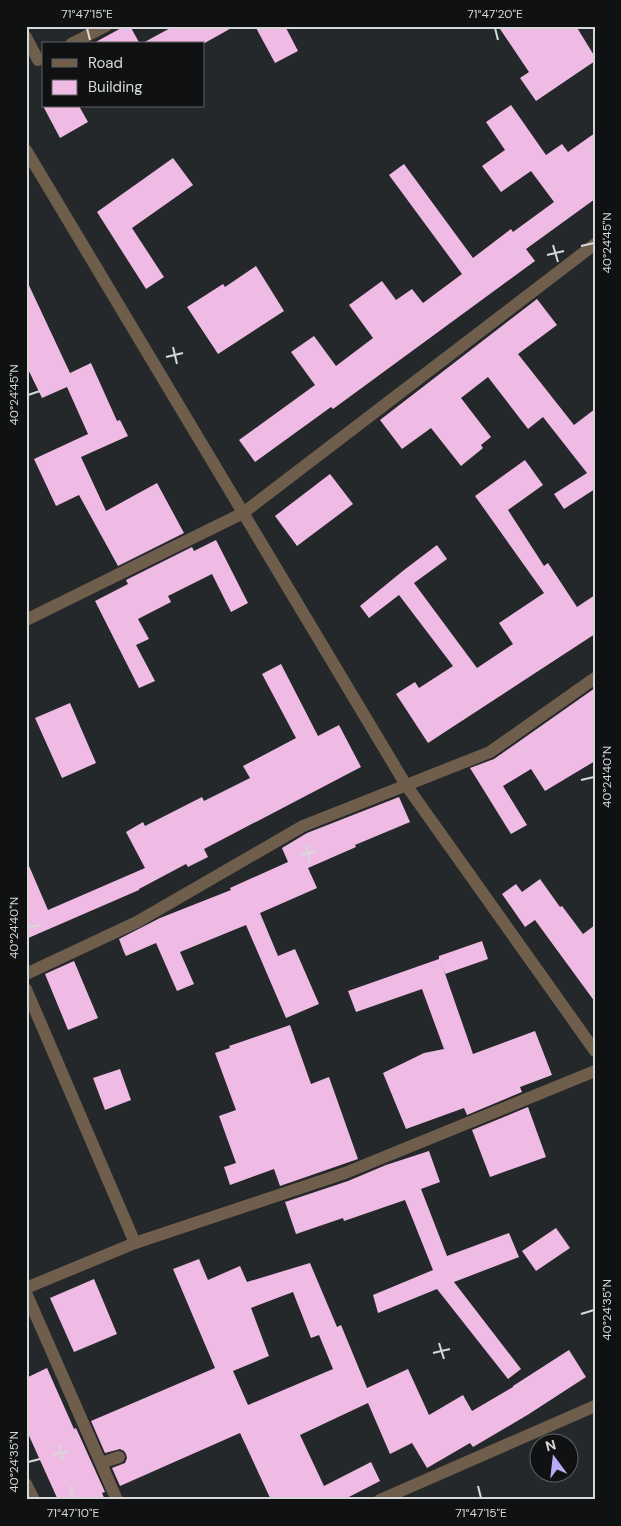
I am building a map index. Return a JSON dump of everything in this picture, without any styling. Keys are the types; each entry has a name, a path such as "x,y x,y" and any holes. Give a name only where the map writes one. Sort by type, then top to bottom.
{"street":[{"path":"75,42 106,26"},
{"path":"26,37 41,59 26,66"},
{"path":"26,150 406,785 595,1050"},
{"path":"26,620 243,513 595,244"},
{"path":"26,974 137,922 303,826 490,752 595,678"},
{"path":"26,988 135,1243"},
{"path":"26,1288 135,1243 344,1173 595,1072"},
{"path":"26,1293 117,1500"},
{"path":"380,1500 595,1406"},
{"path":"101,1463 118,1457"},
{"path":"26,1484 34,1500"}],"building":[{"path":"125,26 130,26 139,42 96,42"},
{"path":"174,26 235,26 205,43 145,42"},
{"path":"255,26 285,26 298,51 275,63"},
{"path":"498,26 576,26 595,57 595,61 536,101 520,78 529,72"},
{"path":"511,105 546,155 562,144 568,152 595,133 595,199 526,249 535,261 333,409 331,407 255,462 239,440 315,385 291,352 314,336 336,366 373,338 349,305 382,281 396,300 412,289 423,303 462,274 389,175 404,164 473,258 511,229 513,232 554,202 531,171 501,192 482,166 505,150 486,122"},
{"path":"44,108 80,108 88,122 60,138"},
{"path":"173,158 193,185 132,228 164,277 146,289 97,212"},
{"path":"256,266 284,311 218,354 187,307 223,284 225,287"},
{"path":"26,279 70,373 91,363 117,421 120,420 128,436 81,457 106,511 157,483 184,533 118,566 79,495 56,506 34,459 88,434 67,387 42,398 26,365"},
{"path":"537,299 557,325 518,354 574,425 595,409 595,489 564,509 554,494 587,473 543,417 528,429 488,377 461,398 491,437 481,445 483,448 461,466 431,428 402,449 380,420"},
{"path":"525,460 543,485 508,510 544,566 548,563 577,607 595,595 595,634 428,743 396,694 415,682 419,688 453,666 399,595 369,618 360,606 437,545 447,559 414,583 477,668 513,644 499,623 544,593 475,496"},
{"path":"330,474 353,504 297,546 275,516"},
{"path":"216,540 248,603 231,612 212,574 168,596 171,602 138,619 149,639 136,645 155,681 139,688 95,601 128,584 126,580 192,547 194,551"},
{"path":"281,664 318,736 339,725 361,767 204,849 208,857 188,867 186,864 139,890 26,939 26,859 48,910 145,868 126,832 143,822 145,826 202,797 204,801 250,778 243,766 296,738 262,674"},
{"path":"595,688 595,761 545,791 531,769 503,786 527,825 511,834 470,768 494,759"},
{"path":"70,703 96,763 62,778 35,718"},
{"path":"399,797 410,822 355,845 356,847 308,868 317,888 260,913 278,956 295,949 319,1004 286,1018 246,925 180,952 194,984 177,991 156,943 126,956 119,939 160,918 231,890 230,888 288,862 282,848 307,833"},
{"path":"540,879 583,934 595,925 595,1002 535,920 525,927 502,894 516,884 522,892"},
{"path":"482,941 488,959 445,974 473,1054 535,1031 552,1075 520,1087 522,1092 467,1115 464,1108 406,1129 383,1073 424,1053 444,1049 422,989 356,1012 348,991 439,959 439,956"},
{"path":"74,961 98,1018 68,1030 45,974"},
{"path":"290,1025 311,1084 329,1077 358,1159 280,1186 274,1169 230,1185 224,1167 236,1163 219,1116 236,1110 215,1053 230,1048 229,1046"},
{"path":"120,1069 131,1100 105,1110 93,1078"},
{"path":"528,1107 546,1157 490,1177 472,1130"},
{"path":"429,1151 440,1182 421,1189 447,1256 509,1233 519,1257 454,1282 521,1369 508,1379 437,1289 378,1313 373,1295 433,1270 405,1200 344,1221 343,1218 296,1234 285,1202"},
{"path":"556,1228 570,1248 536,1271 522,1251"},
{"path":"199,1259 208,1280 240,1266 247,1282 310,1263 337,1327 341,1325 367,1388 408,1369 429,1415 463,1395 472,1411 513,1387 569,1350 586,1377 473,1447 470,1443 427,1468 412,1443 390,1454 368,1403 300,1435 324,1486 371,1462 380,1481 343,1500 271,1500 240,1433 120,1486 112,1468 125,1463 126,1454 120,1449 105,1453 91,1421 215,1368 173,1269","holes":["293,1292 311,1338 319,1335 333,1369 248,1405 233,1371 269,1356 251,1308"]},
{"path":"94,1279 117,1334 74,1352 50,1298"},
{"path":"47,1368 105,1492 102,1493 105,1500 58,1500 26,1429 26,1378"}]}
